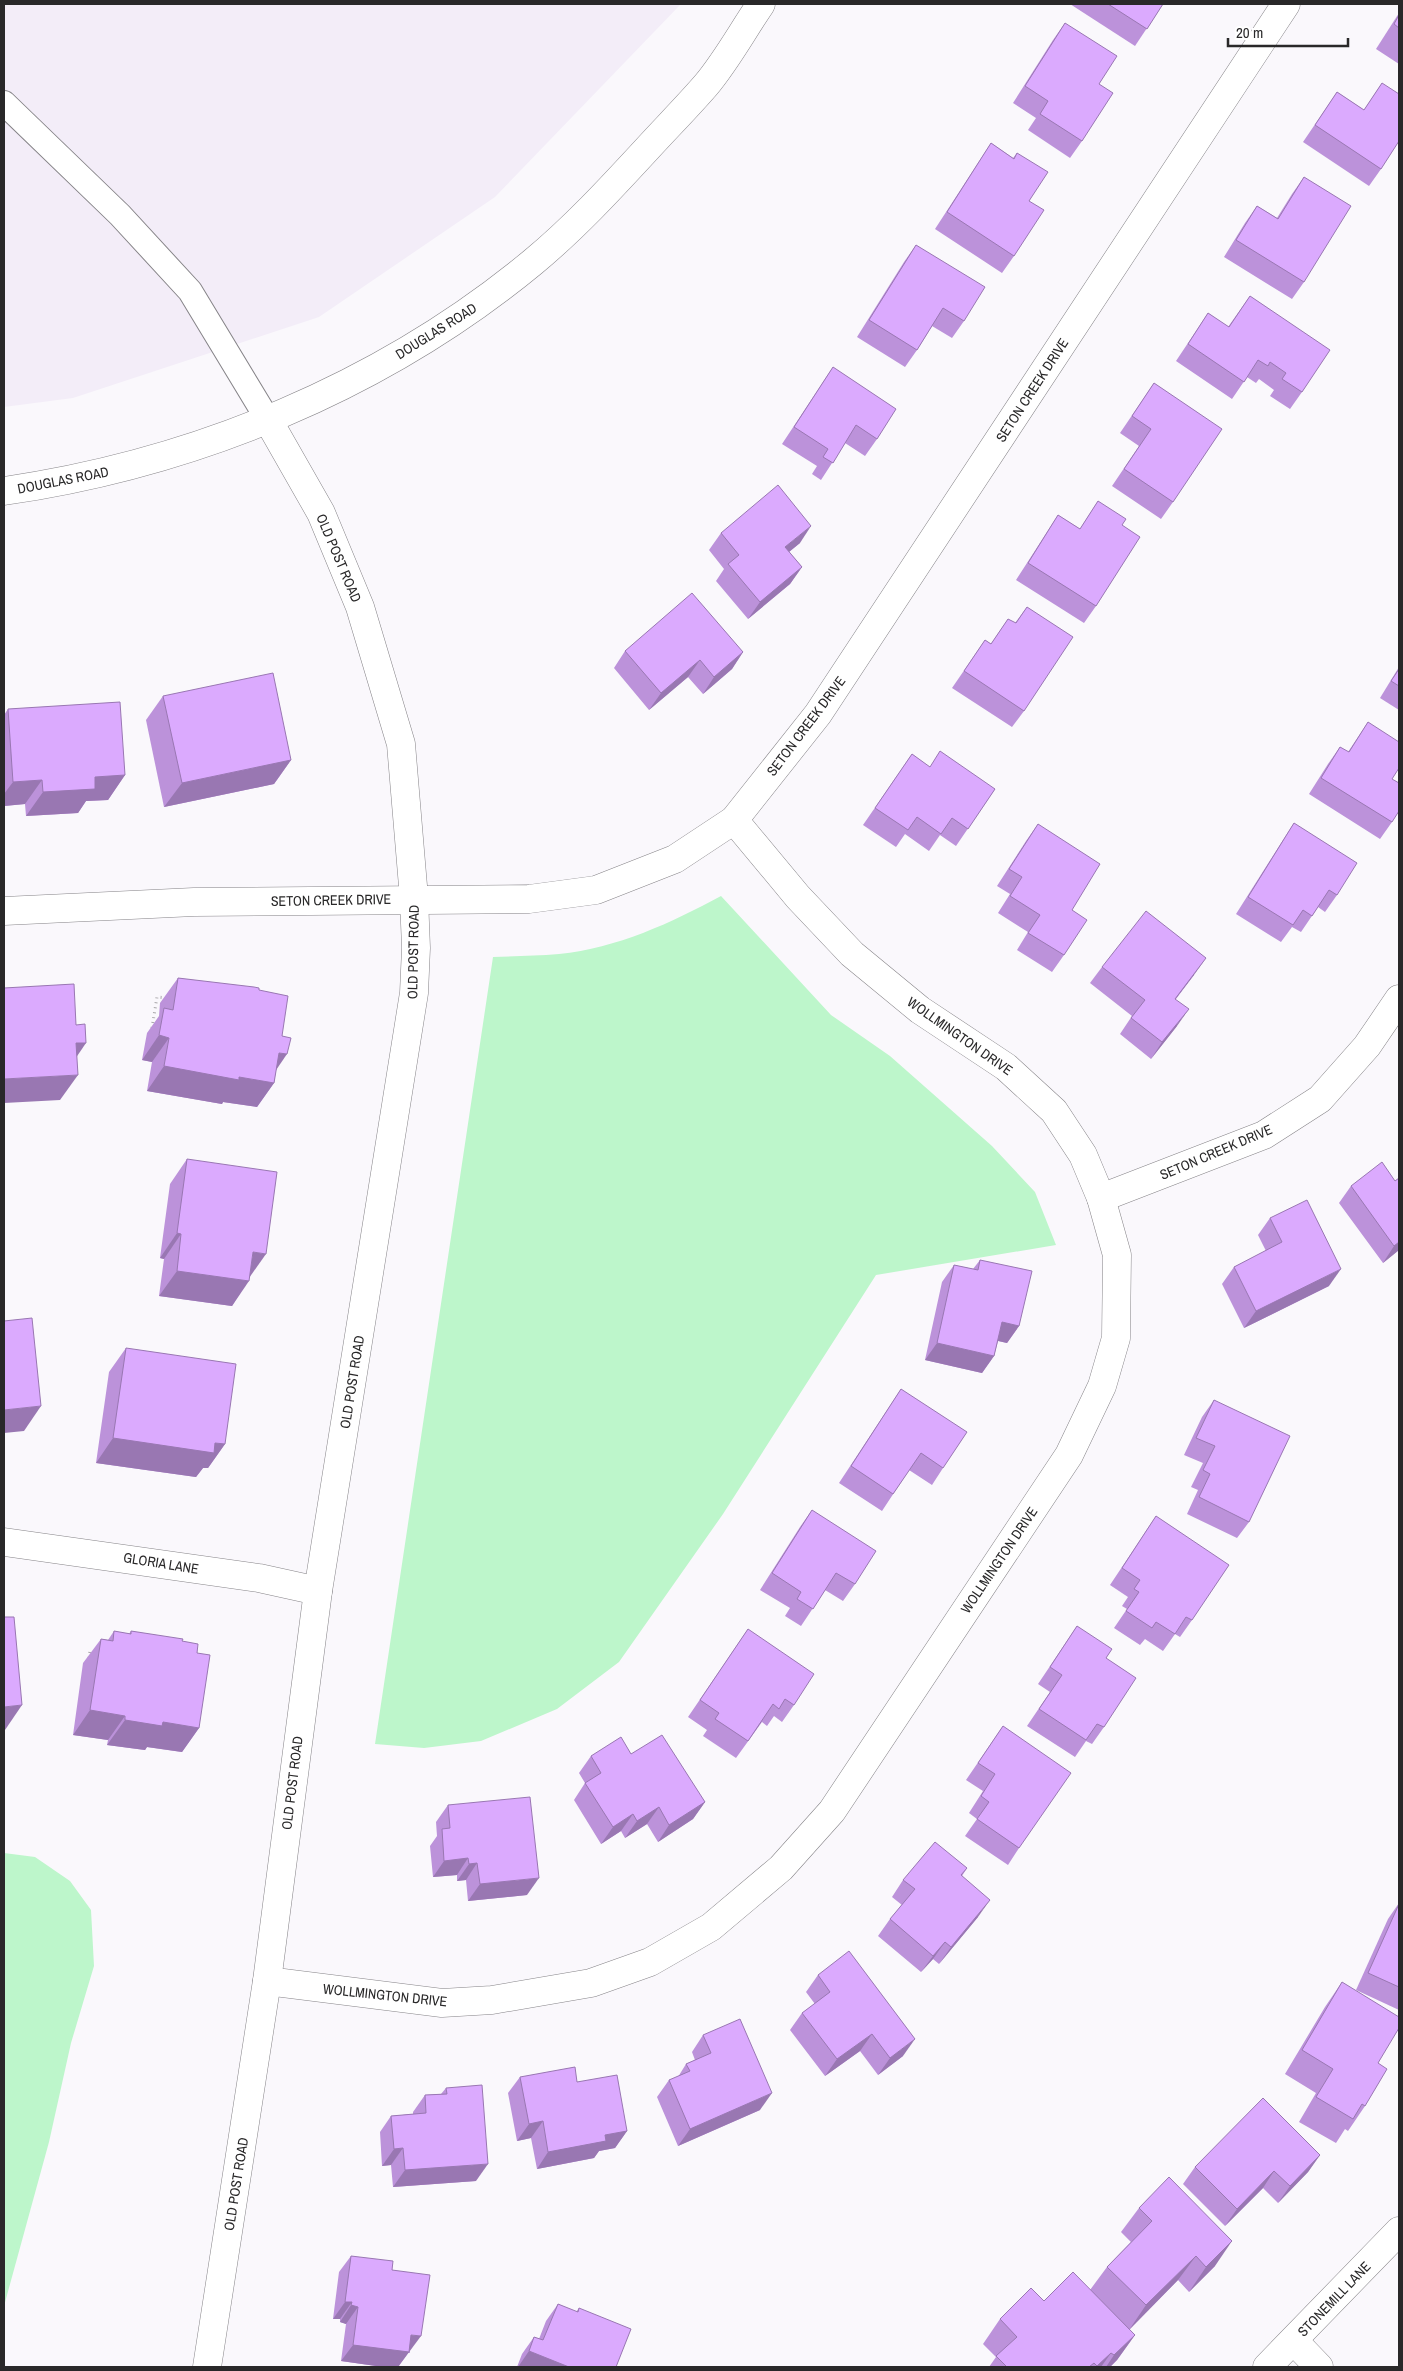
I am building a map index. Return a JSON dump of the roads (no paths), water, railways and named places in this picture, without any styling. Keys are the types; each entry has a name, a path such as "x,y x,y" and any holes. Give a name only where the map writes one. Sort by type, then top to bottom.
{"street":[{"name":"DOUGLAS ROAD","path":"4,491 58,483 147,461 204,444 268,420 346,383 426,340 480,303 534,261 593,208 707,84 761,4"},
{"name":"SETON CREEK DRIVE","path":"4,911 194,902 529,898 596,890 675,859 734,820 818,714 1286,4"},
{"name":"OLD POST ROAD","path":"207,2367 266,1981 318,1591 414,994 416,948 414,898 400,744 360,607 320,513 268,420"},
{"name":"WOLLMINGTON DRIVE","path":"266,1981 442,2003 502,1999 591,1983 650,1962 711,1927 781,1868 832,1811 1069,1455 1102,1386 1116,1338 1117,1255 1100,1198 1083,1155 1054,1111 1006,1067 920,1010 852,954 798,897 734,820"},
{"name":"SETON CREEK DRIVE","path":"1100,1198 1264,1135 1320,1099 1367,1046 1399,1000"},
{"name":"GLORIA LANE","path":"4,1542 249,1577 318,1591"},
{"name":"STONEMILL LANE","path":"1268,2367 1399,2231"},
{"path":"1294,2341 1319,2367"}],"lane":[{"path":"4,103 120,214 190,291 268,420"}]}
